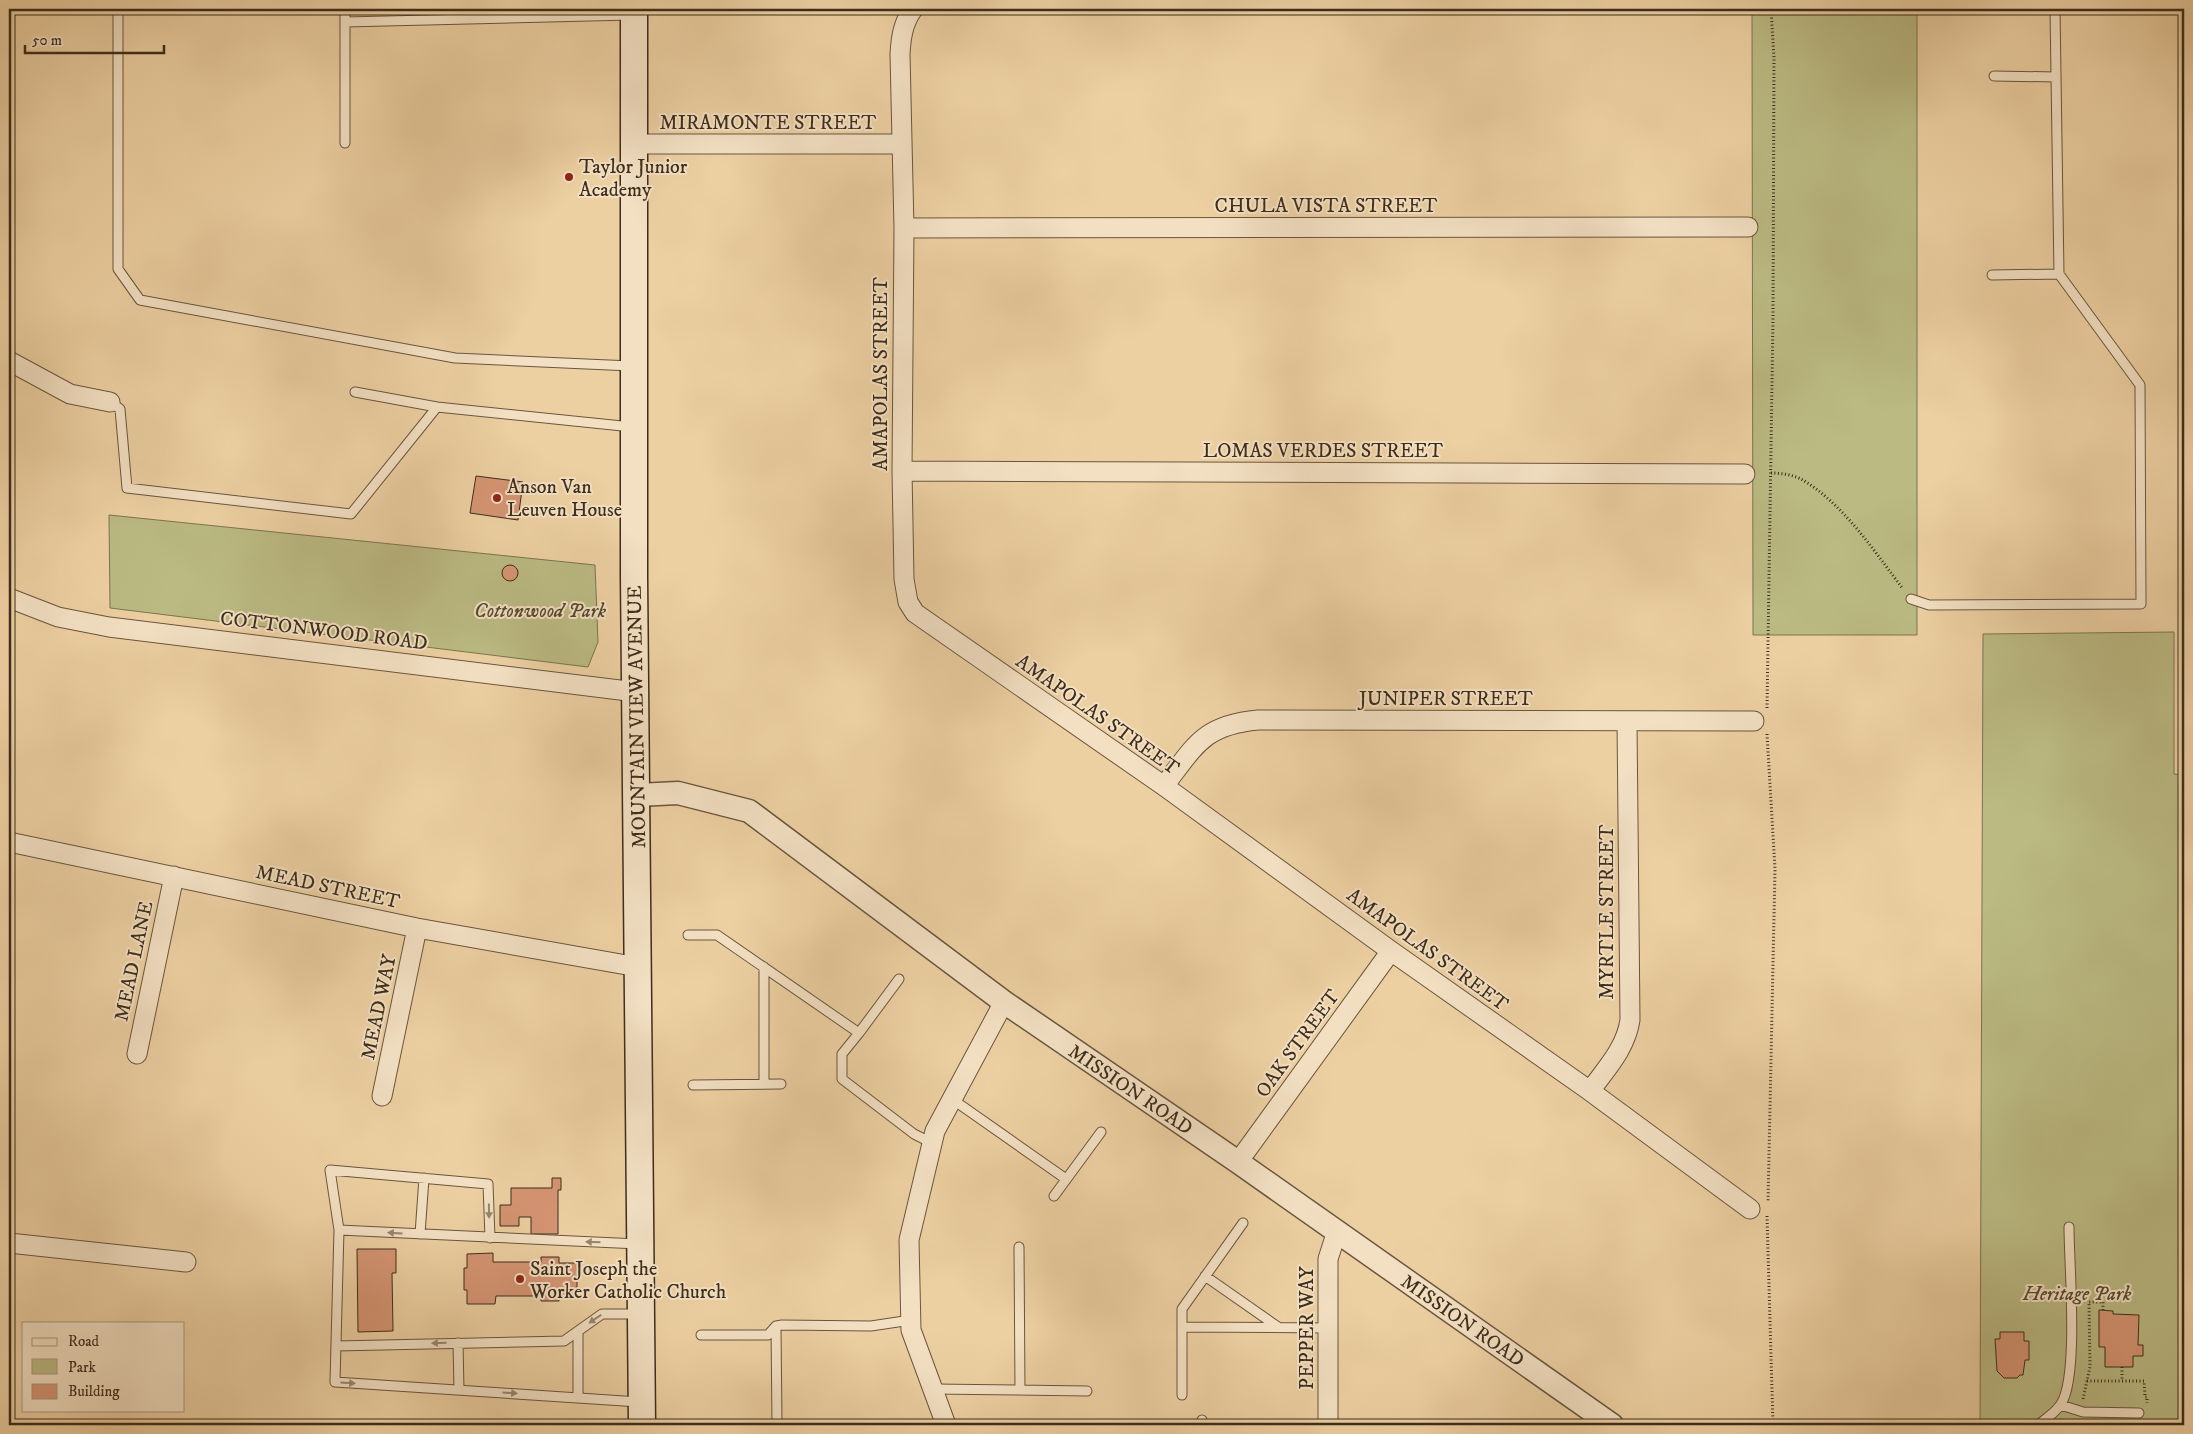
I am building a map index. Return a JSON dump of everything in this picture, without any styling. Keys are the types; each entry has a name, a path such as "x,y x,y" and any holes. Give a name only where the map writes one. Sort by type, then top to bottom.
{"main road":[{"name":"MOUNTAIN VIEW AVENUE","path":"634,12 634,427 642,1414"}],"street":[{"name":"AMAPOLAS STREET","path":"913,9 907,17 901,36 904,228 902,471 905,590 908,602 914,613 1164,786 1392,951 1761,1210"},
{"name":"MIRAMONTE STREET","path":"634,144 902,144"},
{"name":"CHULA VISTA STREET","path":"904,228 1748,227"},
{"path":"9,361 70,394 110,402"},
{"name":"LOMAS VERDES STREET","path":"902,471 1745,474"},
{"name":"COTTONWOOD ROAD","path":"9,598 58,617 109,627 636,692"},
{"name":"JUNIPER STREET","path":"1164,786 1197,742 1208,733 1238,722 1258,720 1763,722"},
{"name":"MYRTLE STREET","path":"1590,1091 1622,1047 1628,1034 1630,1020 1627,722"},
{"name":"MISSION ROAD","path":"637,795 678,793 749,811 1004,1002 1238,1162 1612,1425"},
{"name":"MEAD STREET","path":"9,842 417,928 638,967"},
{"name":"MEAD LANE","path":"137,1054 174,876"},
{"name":"MEAD WAY","path":"382,1096 417,928"},
{"name":"OAK STREET","path":"1238,1162 1392,951"},
{"path":"946,1425 911,1330 909,1240 936,1131 1004,1002"},
{"name":"PEPPER WAY","path":"1328,1425 1328,1260 1336,1231"},
{"path":"9,1243 186,1262"}],"lane":[{"path":"118,9 118,269 140,300 455,358 634,366"},
{"path":"345,9 345,143"},
{"path":"1911,599 1929,605 2141,604 2140,385 2059,274 2056,9"},
{"path":"345,22 634,12"},
{"path":"1994,76 2056,77"},
{"path":"1992,275 2059,274"},
{"path":"355,392 437,407 634,427"},
{"path":"110,402 120,409 127,488 351,514 437,407"},
{"path":"688,935 717,935 859,1033"},
{"path":"764,967 764,1084"},
{"path":"899,979 842,1054 842,1079 914,1134 932,1144"},
{"path":"692,1084 781,1084"},
{"path":"952,1099 1066,1179"},
{"path":"1054,1196 1101,1132"},
{"path":"490,1238 488,1184 330,1170 339,1230 335,1382 578,1398 642,1414"},
{"path":"420,1234 424,1178"},
{"path":"1182,1394 1182,1309 1243,1223"},
{"path":"2038,1425 2061,1405 2067,1388 2071,1362 2069,1227"},
{"path":"339,1230 642,1244"},
{"path":"1018,1247 1020,1390"},
{"path":"1205,1276 1278,1327"},
{"path":"336,1346 564,1340 602,1314 642,1314"},
{"path":"701,1335 768,1335 776,1326 871,1326 911,1320"},
{"path":"776,1326 777,1425"},
{"path":"1182,1327 1328,1328"},
{"path":"578,1331 578,1398"},
{"path":"458,1343 459,1390"},
{"path":"933,1389 1087,1390"},
{"path":"2061,1405 2083,1412 2139,1413"}],"path":[{"path":"1771,9 1774,58 1771,473 1763,722 1775,869 1761,1210 1773,1425"},
{"path":"1771,473 1800,478 1830,501 1863,536 1911,599"},
{"path":"2076,1410 2084,1397 2090,1367 2089,1302 2103,1302 2103,1310"},
{"path":"2122,1367 2122,1381"},
{"path":"2087,1381 2144,1381 2147,1406"}],"green space":[{"path":"1752,9 1917,9 1917,635 1753,635"},
{"name":"Cottonwood Park","path":"109,515 595,565 598,642 588,667 110,608"},
{"name":"Heritage Park","path":"2174,632 2174,774 2184,775 2184,1425 1980,1425 1983,634"}],"building":[{"name":"Anson Van Leuven House","path":"476,476 523,482 518,520 470,513"},
{"path":"510,565 516,567 518,573 516,579 510,581 504,579 502,573 504,567"},
{"path":"552,1178 561,1178 561,1190 558,1190 558,1234 531,1234 531,1217 519,1217 519,1226 500,1226 500,1205 511,1205 511,1188 552,1188"},
{"path":"357,1249 396,1249 396,1273 392,1273 393,1331 358,1332"},
{"name":"Saint Joseph the Worker Catholic Church","path":"493,1253 493,1262 541,1262 541,1257 559,1257 559,1263 577,1263 577,1293 559,1294 559,1301 541,1301 541,1296 496,1296 495,1304 467,1304 467,1290 464,1290 464,1268 467,1268 467,1254"},
{"path":"2099,1310 2113,1311 2113,1314 2139,1315 2138,1345 2143,1345 2143,1356 2133,1356 2133,1367 2105,1367 2105,1347 2099,1347"},
{"path":"2000,1332 2024,1332 2024,1341 2029,1341 2029,1360 2025,1360 2023,1375 2017,1378 2004,1378 1997,1371 1995,1339 2000,1339"}],"place":[{"name":"Taylor Junior Academy","path":"569,177"},
{"name":"Anson Van Leuven House","path":"497,498"},
{"name":"Saint Joseph the Worker Catholic Church","path":"520,1279"}]}
